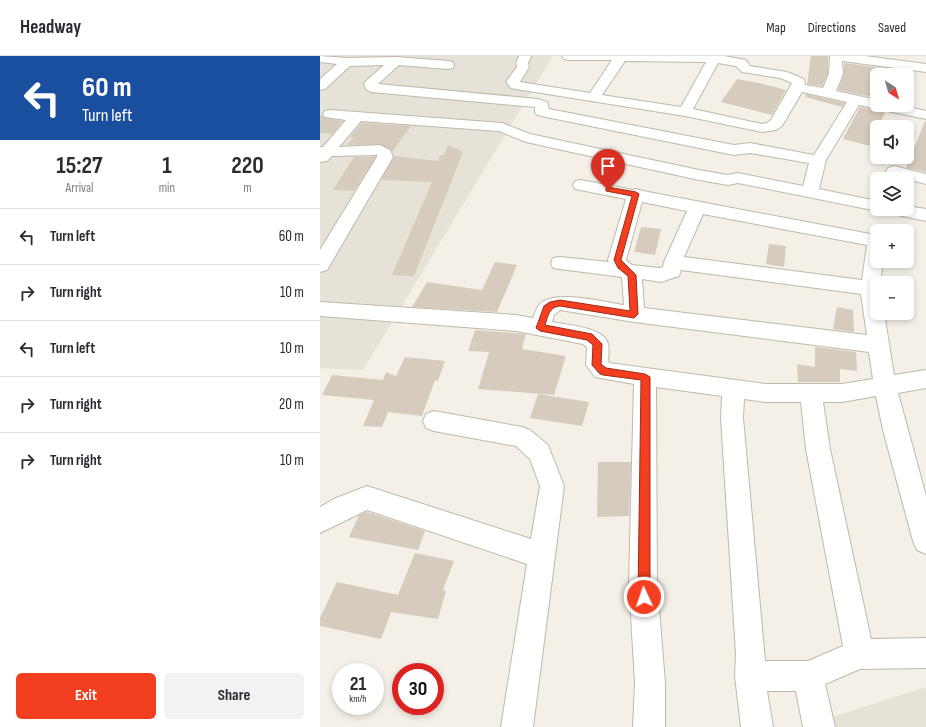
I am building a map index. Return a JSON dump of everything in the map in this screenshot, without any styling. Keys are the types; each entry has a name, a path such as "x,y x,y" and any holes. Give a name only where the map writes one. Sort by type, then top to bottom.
{"street":[{"path":"525,56 522,63 523,67 513,83 685,112 762,128 771,127 777,123 798,87 799,82 796,79 747,69 743,67 741,63 736,61 714,57 575,56"},
{"path":"828,93 836,74 837,56 926,68"},
{"path":"594,97 621,57"},
{"path":"685,112 714,57"},
{"path":"320,58 448,65"},
{"path":"320,86 355,60"},
{"path":"396,61 372,83 371,86 376,89 538,103 542,105 540,109 542,112 546,113 734,150 750,148 818,160"},
{"path":"798,87 828,93 916,117"},
{"path":"810,191 818,160 855,100"},
{"path":"330,114 502,127 526,138 699,175 728,180 738,178 810,191 870,204"},
{"path":"322,154 357,116"},
{"path":"720,212 738,178 750,148 762,128"},
{"path":"320,265 385,157 385,153 380,150 322,154"},
{"path":"894,169 926,179"},
{"path":"581,185 636,194 720,212 870,235"},
{"path":"634,314 632,275 621,266 617,260 636,194"},
{"path":"560,263 662,275 667,274 672,271 673,262 697,207"},
{"path":"914,213 926,215"},
{"path":"673,262 870,288"},
{"path":"540,328 547,308 553,304 560,303 634,314 879,345"},
{"path":"320,309 516,323 589,337 598,344 597,365 603,371 765,393 842,393 926,379"},
{"path":"875,320 885,386 895,430 925,533"},
{"path":"645,377 643,583 650,683 649,727"},
{"path":"733,388 732,418 751,654 750,676 756,727"},
{"path":"811,394 818,449 859,654"},
{"path":"434,421 522,437 540,453 552,486 517,727"},
{"path":"320,521 345,506 367,498 542,556"},
{"path":"750,676 808,676 859,654 926,654"},
{"path":"808,676 819,727"}],"shaded area":[{"path":"320,56 553,56 363,370 320,368"},
{"path":"926,687 926,727 801,727"}],"building":[{"path":"811,56 828,56 828,74 822,86 807,84"},
{"path":"844,63 882,68 870,68 870,97 838,90 844,75"},
{"path":"737,79 786,90 772,115 721,102"},
{"path":"806,94 845,103 842,107 805,97"},
{"path":"860,107 870,109 870,112 885,112 881,120 870,120 870,146 843,139"},
{"path":"320,115 325,118 343,121 332,134 320,133"},
{"path":"926,121 926,172 906,168 908,164 914,164 914,148"},
{"path":"362,123 411,126 392,152 391,149 380,144 347,145 354,137 350,137"},
{"path":"448,145 463,152 414,276 392,275 432,182 381,180 394,156 438,161 440,155 444,155"},
{"path":"354,157 376,157 354,191 333,190"},
{"path":"641,227 661,229 655,255 634,252"},
{"path":"769,244 786,246 784,267 766,264"},
{"path":"495,262 517,265 497,312 412,307 427,282 482,290"},
{"path":"837,307 853,310 854,332 833,329"},
{"path":"475,330 526,334 522,349 566,356 554,395 478,389 489,352 468,351"},
{"path":"815,347 856,352 857,371 840,369 840,382 798,382 797,364 815,367"},
{"path":"405,357 445,361 438,381 435,380 422,416 388,412 382,427 363,426 374,400 322,395 332,375 383,380 386,372 396,376"},
{"path":"538,394 589,402 582,426 530,418"},
{"path":"598,462 631,462 629,516 597,517"},
{"path":"367,512 425,531 418,550 349,537 359,515"},
{"path":"415,553 454,561 443,590 446,591 438,619 391,612 381,639 320,626 320,618 337,582 398,595"}],"route":[{"path":"608,190 636,194 617,260 621,266 632,275 634,314 560,303 553,304 547,308 540,328 589,337 598,344 597,365 603,371 645,377 644,597"}]}
